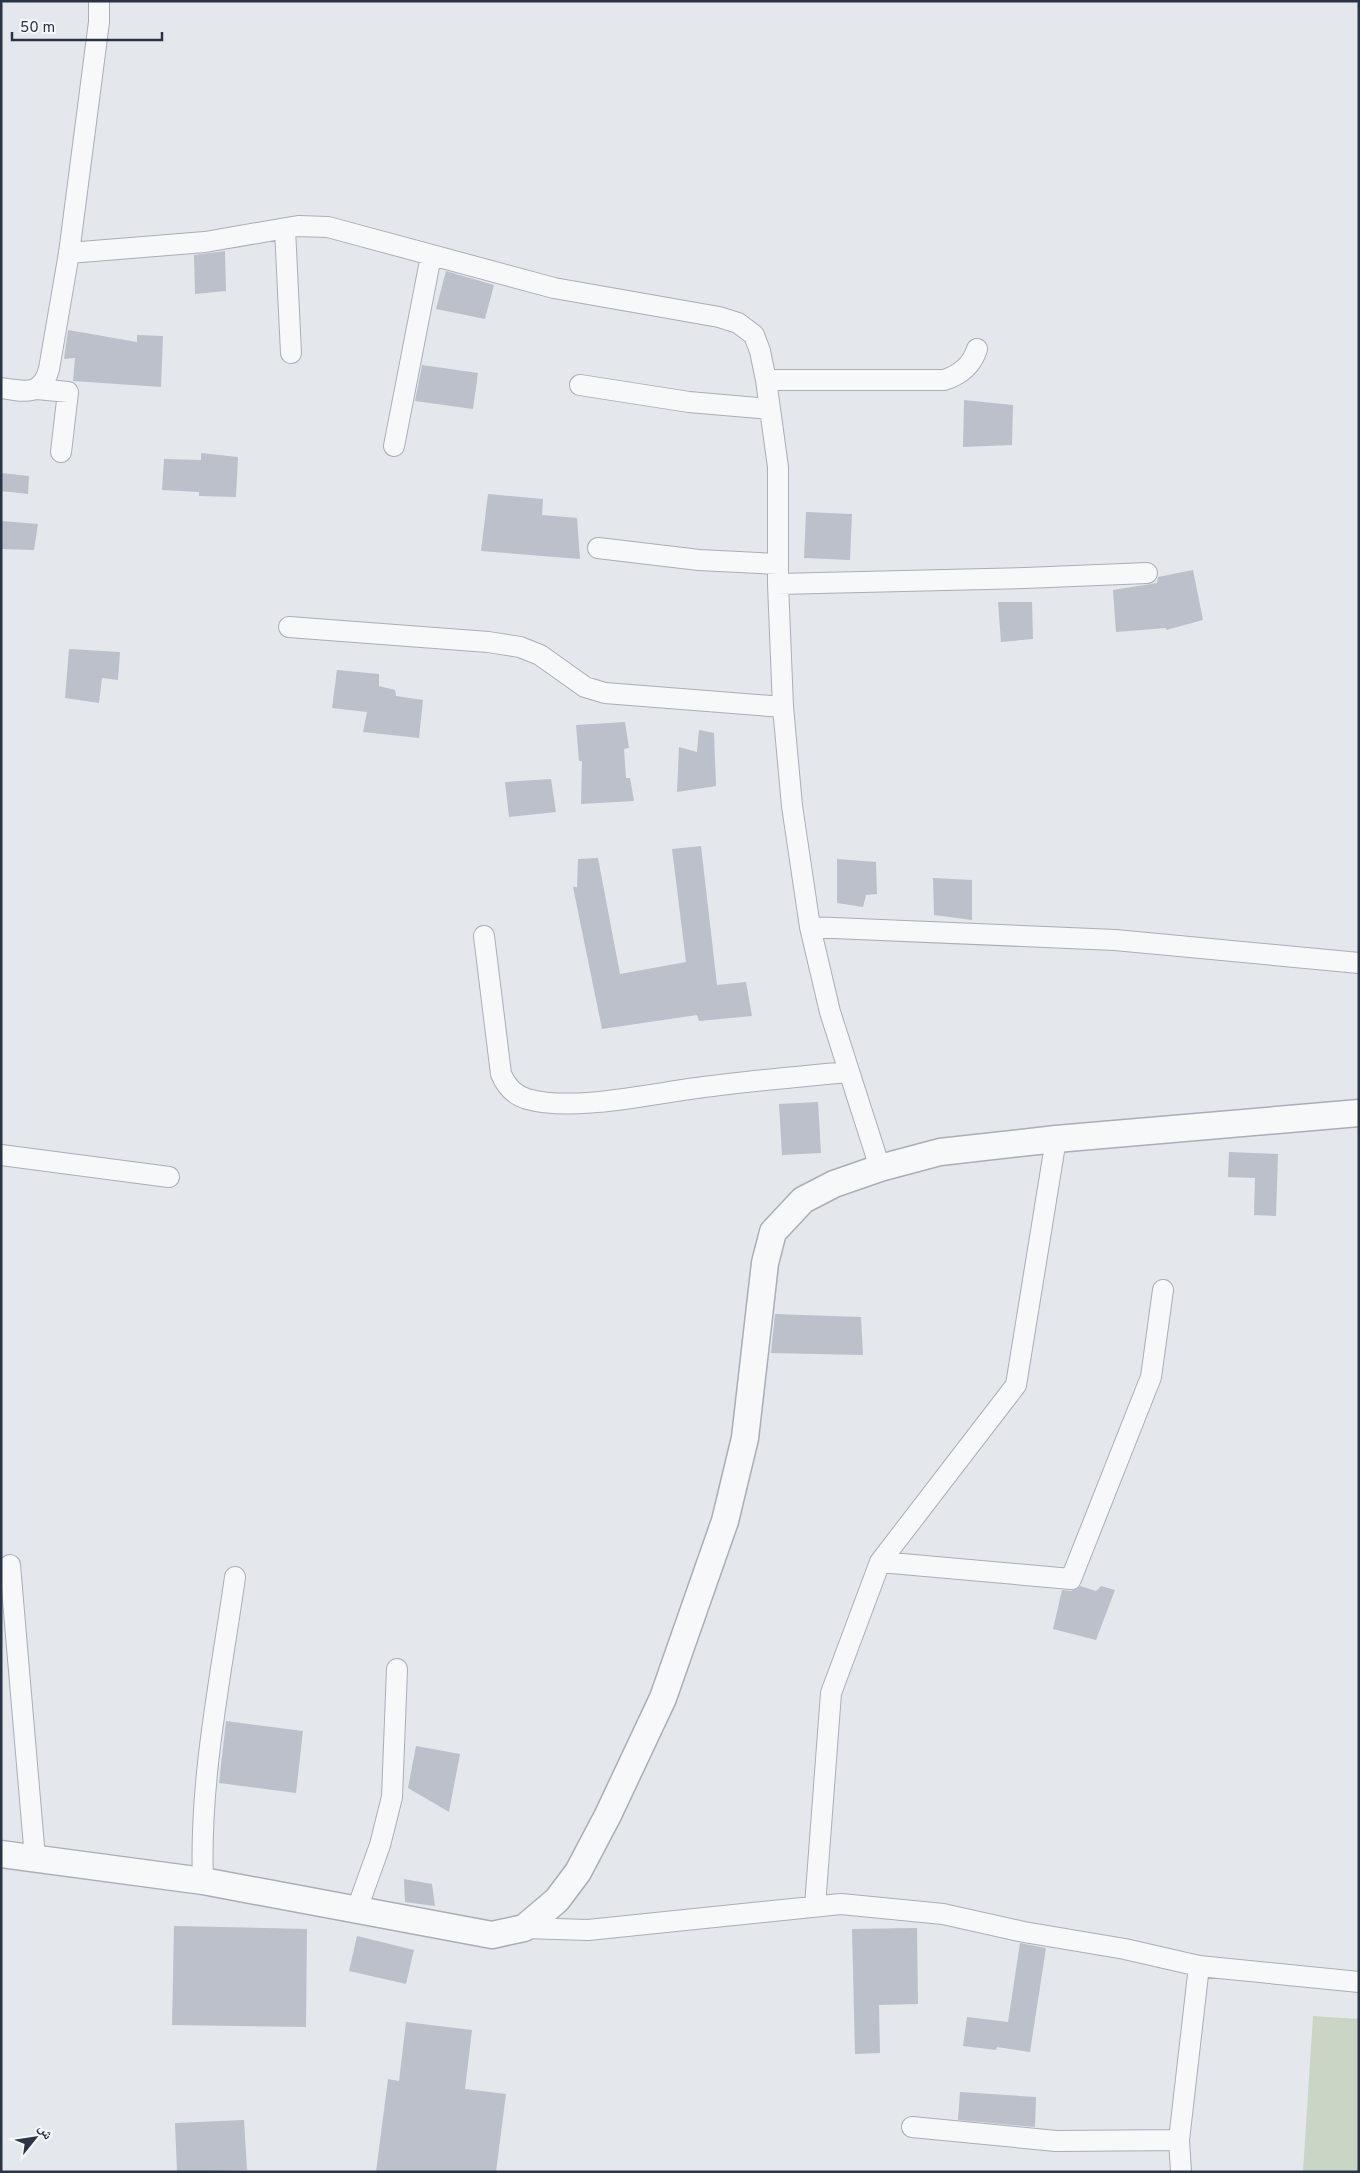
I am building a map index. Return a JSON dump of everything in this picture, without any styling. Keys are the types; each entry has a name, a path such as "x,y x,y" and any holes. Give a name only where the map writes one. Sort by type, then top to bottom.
{"street":[{"path":"37,389 46,378 49,368 69,253 99,22 100,1"},
{"path":"69,253 205,242 298,226 328,227 554,288 719,317 738,323 754,335 760,351 766,380 778,467 778,584 783,707 792,806 810,928 830,1012 880,1168"},
{"path":"285,229 291,352"},
{"path":"394,446 431,256"},
{"path":"766,380 944,380 962,371 974,359 977,349"},
{"path":"580,385 688,402 769,409"},
{"path":"1,388 22,392 37,389 68,392 62,452"},
{"path":"598,548 699,560 778,564"},
{"path":"778,584 1147,573"},
{"path":"289,628 488,642 520,647 540,655 585,687 606,693 783,707"},
{"path":"810,928 1116,940 1359,963"},
{"path":"484,936 501,1074 508,1088 518,1096 547,1102 590,1103 699,1087 848,1072"},
{"path":"524,1928 557,1900 578,1872 608,1815 663,1698 727,1512 745,1438 765,1263 773,1232 803,1200 834,1184 880,1168 940,1152 1056,1139 1359,1113"},
{"path":"815,1906 831,1693 880,1562 1016,1385 1056,1139"},
{"path":"1,1155 169,1177"},
{"path":"880,1562 1071,1579 1151,1377 1163,1290"},
{"path":"10,1565 35,1858"},
{"path":"203,1881 202,1852 209,1758 235,1577"},
{"path":"357,1909 380,1845 392,1796 397,1669"},
{"path":"1,1854 203,1881 492,1934 524,1928 588,1930 841,1904 943,1914 1024,1932 1125,1949 1199,1966 1359,1982"},
{"path":"1180,2172 1179,2140 1199,1966"},
{"path":"912,2127 1056,2141 1179,2140"}],"green space":[{"path":"1313,2016 1359,2019 1359,2172 1303,2172"}],"building":[{"path":"225,251 226,291 195,294 194,255"},
{"path":"446,271 494,285 485,319 436,309"},
{"path":"68,330 137,342 137,335 163,336 161,387 73,381 75,358 64,359"},
{"path":"422,365 478,373 473,409 415,401"},
{"path":"964,400 1013,405 1012,445 963,447"},
{"path":"201,453 238,457 236,497 199,496 199,492 162,490 164,459 201,460"},
{"path":"1,473 29,476 28,494 1,491"},
{"path":"488,494 543,499 542,515 577,518 580,559 481,551"},
{"path":"806,512 852,514 850,560 804,558"},
{"path":"1,521 38,524 34,550 1,549"},
{"path":"1193,570 1203,620 1166,630 1166,628 1116,632 1113,590 1157,583 1158,577"},
{"path":"998,602 1032,602 1033,639 1001,642"},
{"path":"69,649 120,652 118,680 102,678 99,703 65,698"},
{"path":"337,670 379,674 379,686 395,690 396,696 423,700 419,738 363,732 367,712 332,708"},
{"path":"625,722 629,748 624,749 626,778 630,778 634,801 581,804 582,761 579,761 576,725"},
{"path":"699,730 714,733 716,786 677,792 679,747 697,752"},
{"path":"551,779 556,812 509,817 505,782"},
{"path":"701,846 717,985 746,982 752,1016 699,1021 697,1015 602,1029 573,887 577,887 578,859 598,858 620,974 686,962 672,849"},
{"path":"837,859 876,862 877,894 866,895 863,907 837,903"},
{"path":"933,878 972,880 972,920 934,915"},
{"path":"818,1102 821,1153 782,1155 779,1104"},
{"path":"1229,1152 1278,1154 1276,1216 1254,1215 1255,1178 1228,1177"},
{"path":"775,1314 861,1317 863,1355 771,1353"},
{"path":"1080,1586 1096,1591 1101,1586 1115,1590 1096,1640 1053,1629 1062,1590 1071,1591"},
{"path":"226,1721 303,1731 296,1793 219,1783"},
{"path":"416,1746 460,1754 449,1812 408,1788"},
{"path":"404,1879 432,1884 435,1906 405,1902"},
{"path":"174,1926 307,1929 306,2027 172,2025"},
{"path":"917,1928 918,2004 879,2005 880,2053 855,2054 852,1929"},
{"path":"357,1936 414,1950 406,1984 349,1971"},
{"path":"1020,1943 1046,1948 1030,2052 997,2047 996,2050 963,2046 967,2017 1008,2022"},
{"path":"406,2022 472,2030 465,2089 506,2094 496,2172 376,2172 388,2079 399,2081"},
{"path":"960,2092 1036,2097 1035,2127 958,2120"},
{"path":"244,2120 247,2170 177,2172 175,2123"}]}
